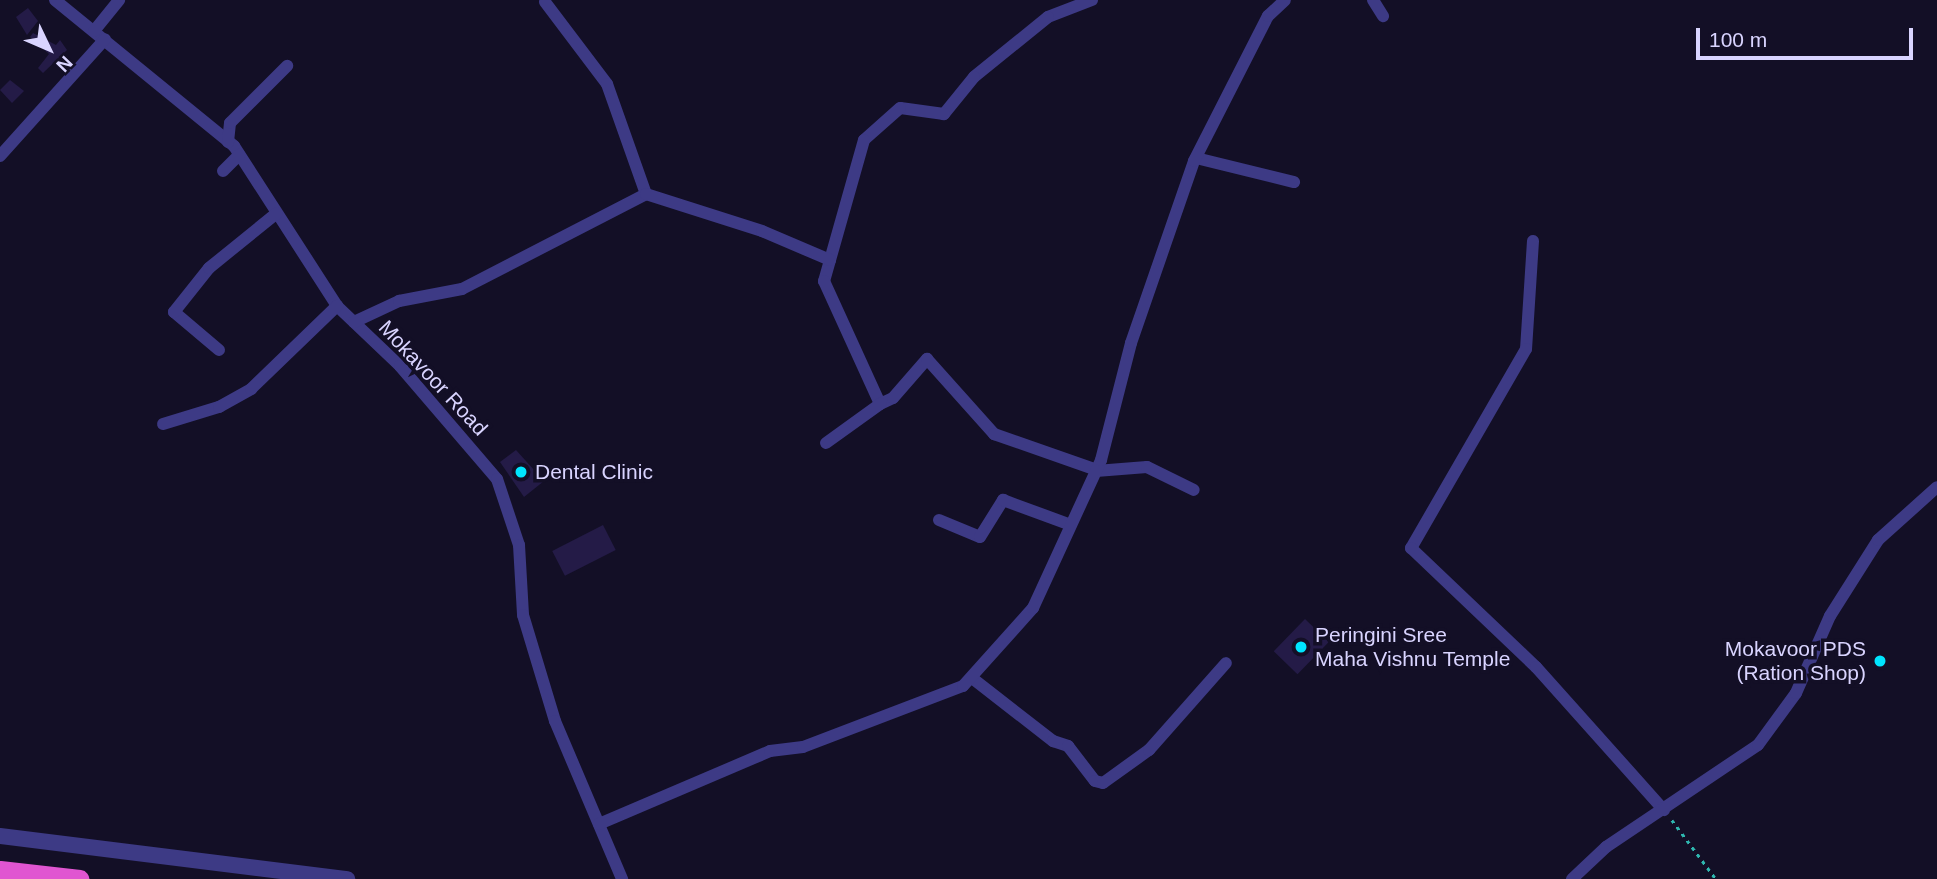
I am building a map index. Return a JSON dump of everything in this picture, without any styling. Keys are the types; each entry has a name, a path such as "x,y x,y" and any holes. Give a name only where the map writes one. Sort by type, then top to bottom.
{"highway":[{"path":"0,870 79,879"}],"street":[{"name":"Mokavoor Road","path":"55,0 228,142 337,306 400,366 497,479 519,545 527,628 555,721 622,879"},
{"path":"94,31 119,0"},
{"path":"880,404 824,281 864,140 900,108 944,114 974,77 1048,17 1092,0"},
{"path":"599,824 770,751 803,747 881,720 972,678 1033,608 1096,470 1130,343 1196,158 1268,16 1285,0"},
{"path":"1373,0 1382,16"},
{"path":"545,1 607,84 646,194"},
{"path":"0,156 105,39"},
{"path":"228,142 230,123 287,66"},
{"path":"223,171 239,155"},
{"path":"1196,158 1294,182"},
{"path":"354,322 399,301 462,289 646,194 762,231 831,260"},
{"path":"219,350 174,312 209,268 277,213"},
{"path":"1533,241 1526,349 1411,548 1536,667 1664,810"},
{"path":"163,424 219,408 251,389 337,306"},
{"path":"826,443 880,404 893,398 927,359 994,434 1096,470 1147,467 1194,490"},
{"path":"1572,879 1606,847 1758,745 1796,693 1830,616 1878,540 1937,487"},
{"path":"939,520 980,537 1003,500 1071,525"},
{"path":"972,678 1053,741 1068,746 1095,780 1103,783 1149,750 1226,663"},
{"path":"0,836 347,879"}],"path":[{"path":"1664,810 1716,879"}],"building":[{"path":"28,8 38,21 27,35 16,17"},
{"path":"33,33 56,45 60,40 67,50 43,73 38,68 49,54 30,37"},
{"path":"10,80 24,91 12,103 0,90"},
{"name":"Dental Clinic","path":"516,450 544,481 524,497 500,462"},
{"path":"603,525 616,550 565,576 552,551"},
{"name":"Peringini Sree Maha Vishnu Temple","path":"1305,619 1329,642 1297,674 1274,651"}],"place":[{"name":"Dental Clinic","path":"521,472"},
{"name":"Peringini Sree Maha Vishnu Temple","path":"1301,647"},
{"name":"Mokavoor PDS (Ration Shop)","path":"1880,661"}]}
